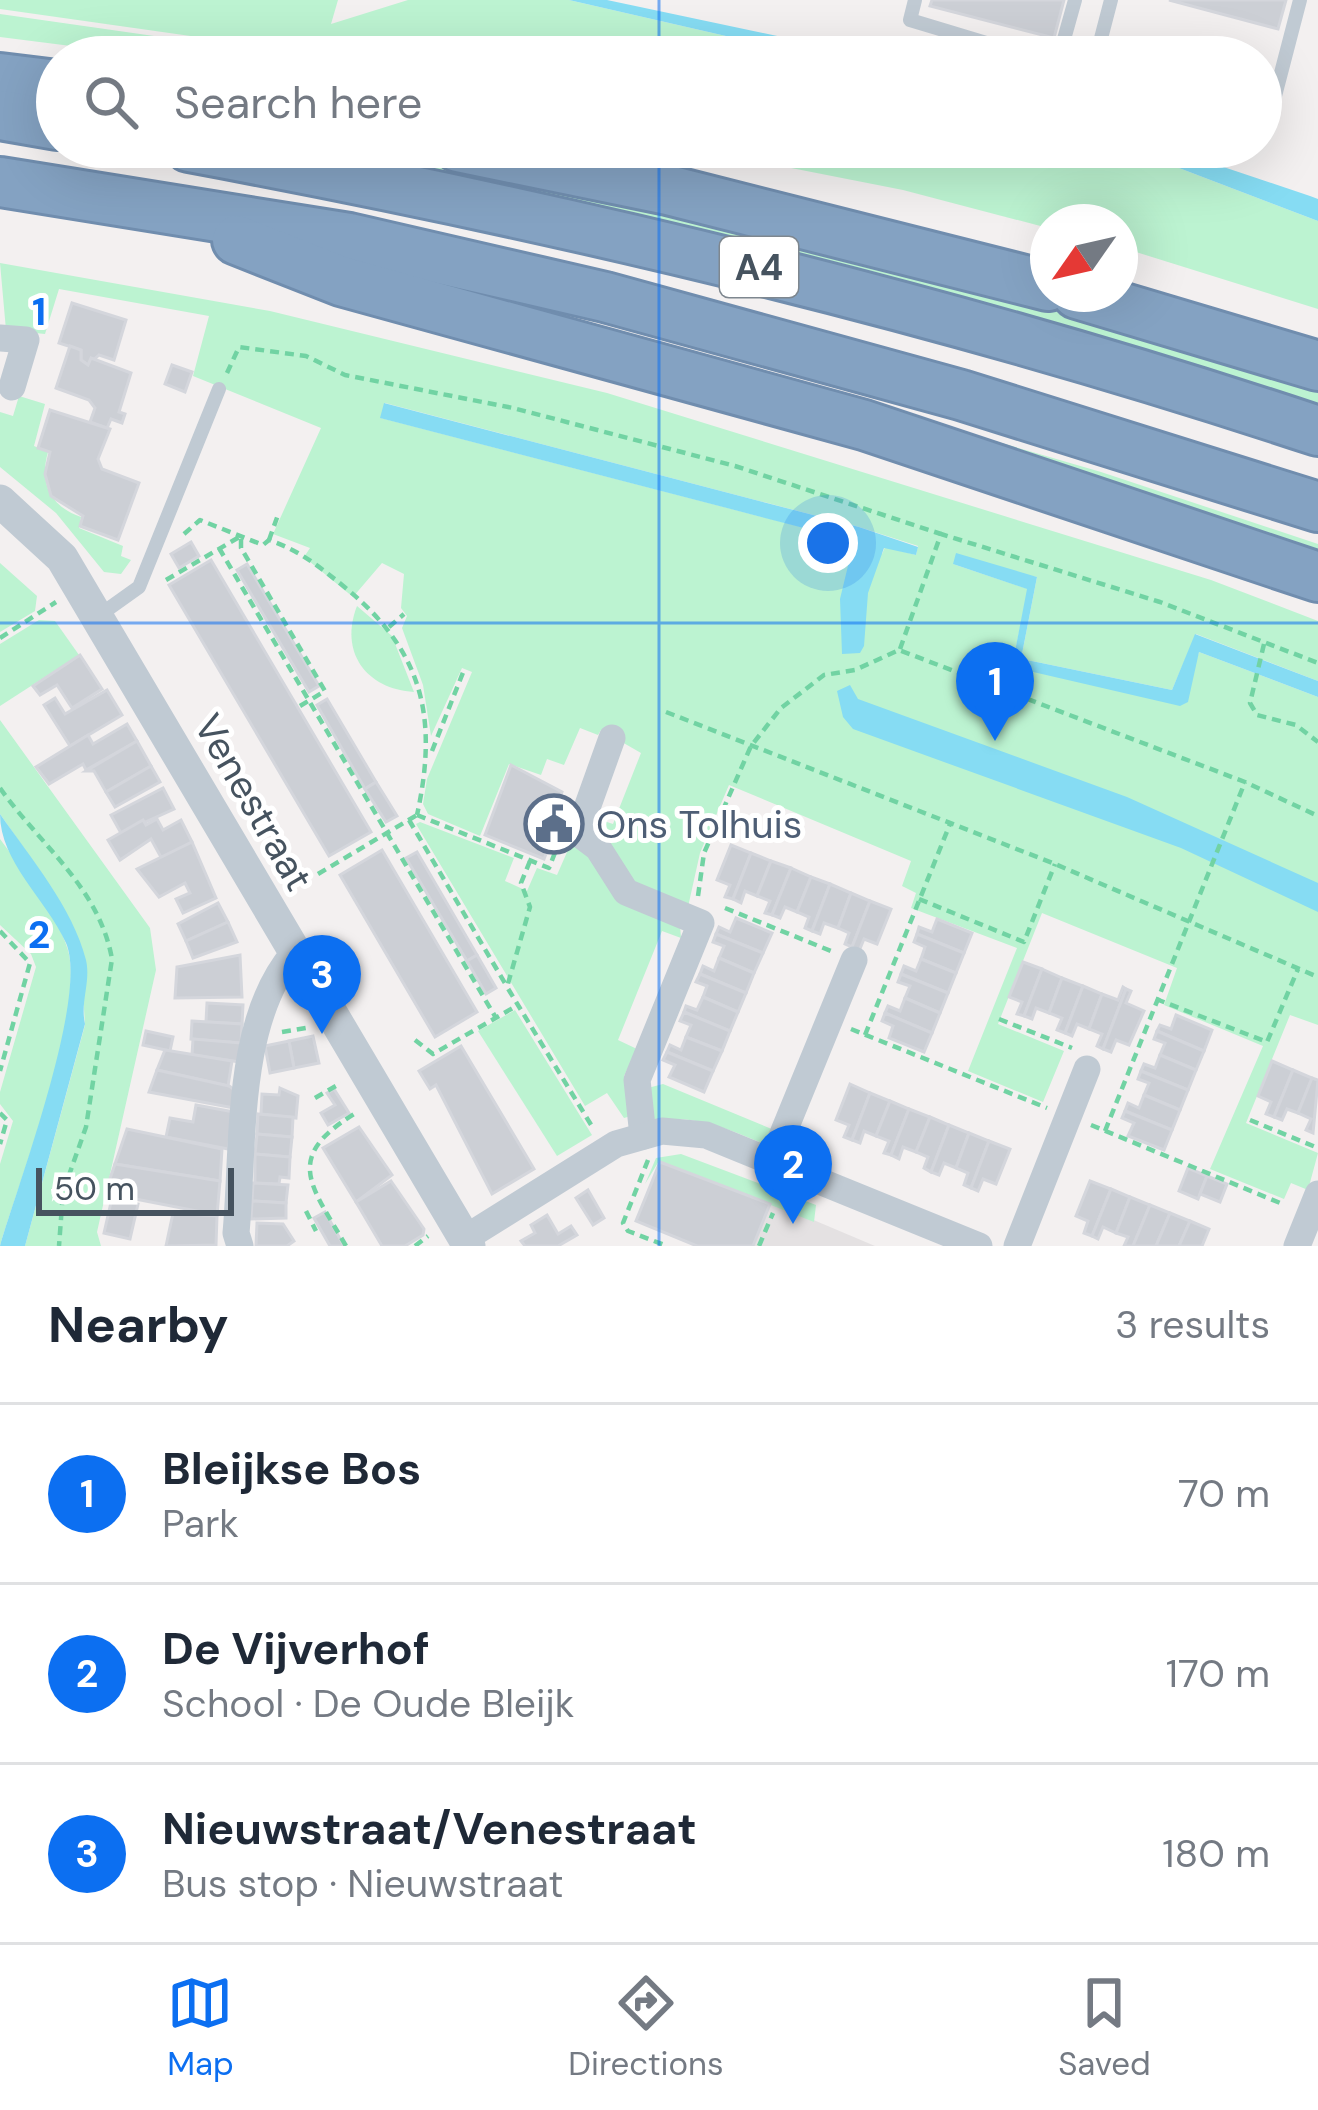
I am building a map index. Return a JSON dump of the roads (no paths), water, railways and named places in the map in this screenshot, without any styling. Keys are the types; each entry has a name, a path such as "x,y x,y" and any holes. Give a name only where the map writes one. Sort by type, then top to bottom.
{"highway":[{"path":"0,78 36,82"},
{"path":"0,115 36,121"},
{"name":"A4","path":"297,168 535,214 819,282 966,321 1318,431"},
{"name":"A4","path":"561,168 668,190 1030,281"},
{"name":"A4","path":"0,182 349,238 605,297 962,394 1318,507"},
{"name":"A4","path":"166,211 341,281 865,425 1318,577"},
{"path":"1137,312 1318,366"}],"street":[{"path":"0,338 26,340 12,387"},
{"name":"Venestraat","path":"0,501 62,558 294,953 264,994 253,1038 236,1233 240,1246"},
{"name":"Venestraat","path":"0,526 97,617"},
{"path":"612,738 578,833 598,848 626,892 700,910 637,1080 630,1140"},
{"path":"294,953 466,1242 630,1140 662,1131 706,1135 979,1246"},
{"path":"771,1163 854,961"},
{"path":"1016,1246 1090,1061"},
{"path":"1297,1246 1318,1194"}],"lane":[{"path":"915,0 910,20 963,36"},
{"path":"1065,36 1075,0"},
{"path":"1102,36 1111,0"},
{"path":"1282,68 1300,0"},
{"path":"97,617 140,587 219,389"}],"water":[{"path":"569,0 607,0 777,36 726,36"},
{"path":"1179,168 1226,168 1318,199 1318,221"},
{"path":"384,403 859,527 918,547 916,555 884,548 868,593 864,646 860,653 842,654 840,599 854,541 380,418"},
{"path":"956,553 1037,577 1022,654 1027,660 1172,690 1195,634 1318,681 1318,697 1199,652 1188,702 1180,706 1012,667 1027,589 953,564"},
{"path":"850,685 858,699 1127,797 1318,883 1318,912 1181,848 853,729 843,717 837,691"},
{"path":"0,814 61,902 87,968 85,1024 25,1246 0,1246 60,1046 71,969 66,943 8,848"}],"place":[{"name":"Bleijkse Bos","path":"995,741"},
{"name":"Ons Tolhuis","path":"554,824"},
{"name":"Nieuwstraat/Venestraat","path":"322,1034"},
{"name":"De Vijverhof","path":"793,1224"}]}
